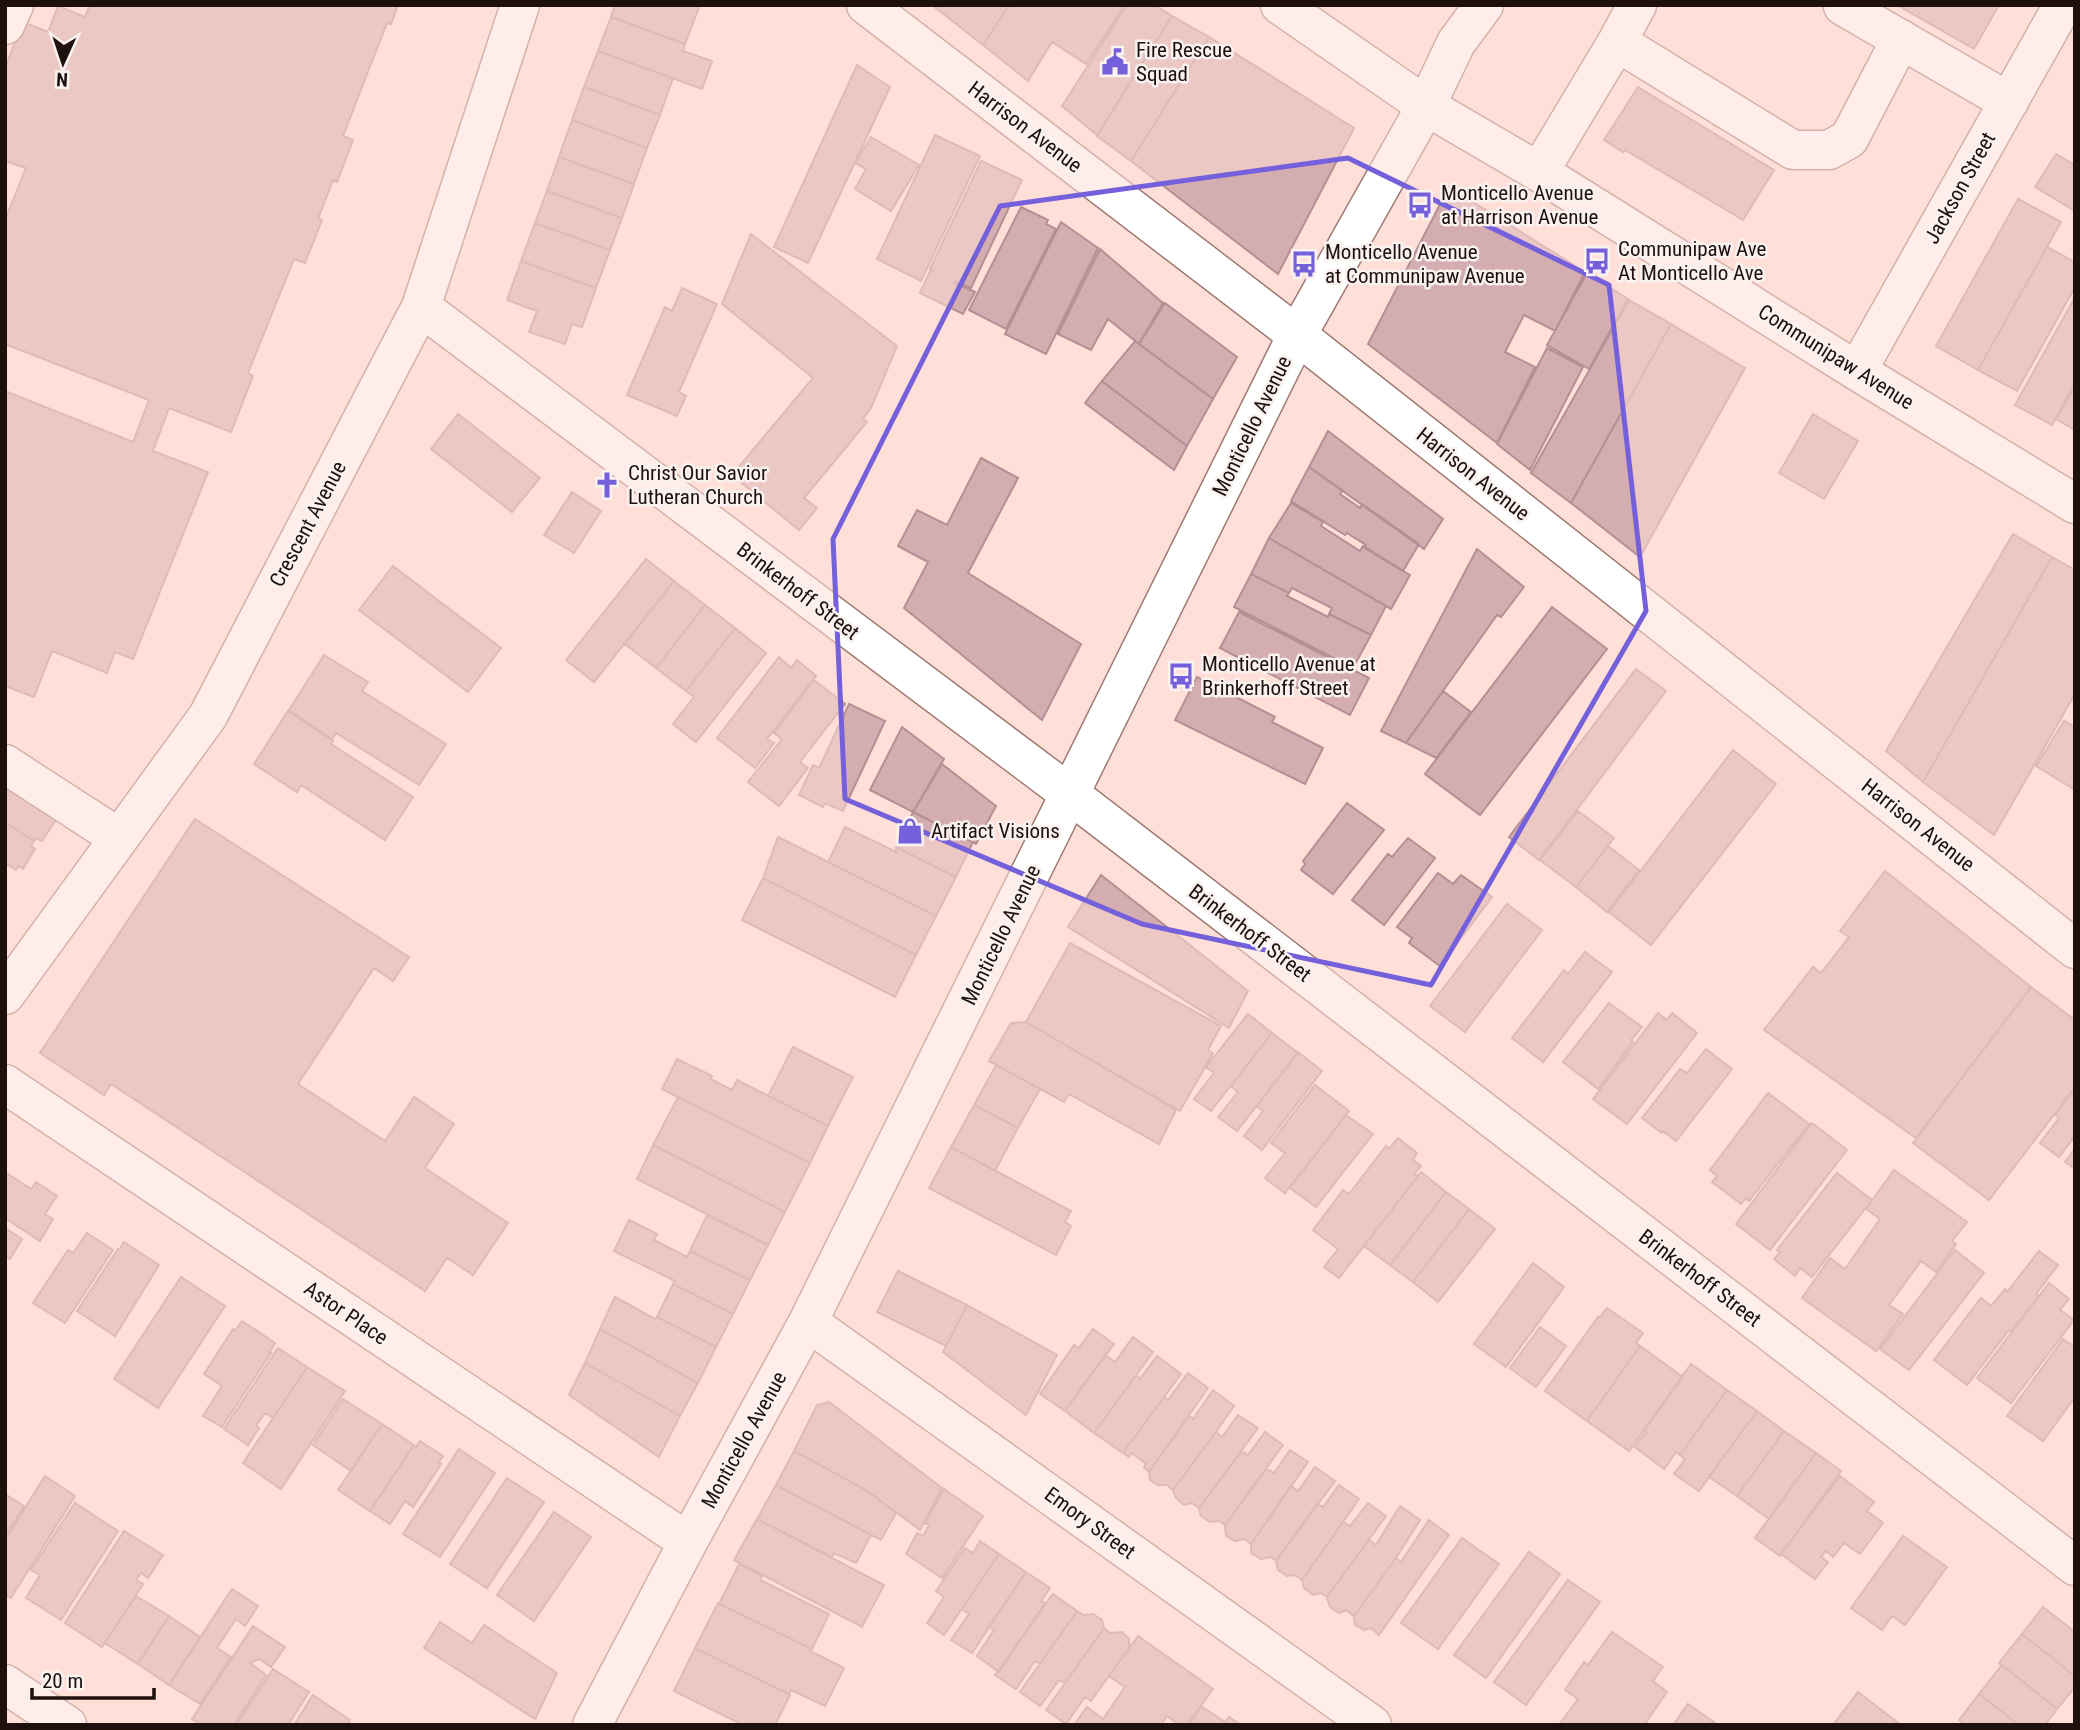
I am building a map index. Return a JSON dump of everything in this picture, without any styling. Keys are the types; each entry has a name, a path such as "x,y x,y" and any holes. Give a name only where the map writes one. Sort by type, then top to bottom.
{"street":[{"path":"5,25 14,5"},
{"name":"Crescent Avenue","path":"5,995 208,716 421,307 520,5"},
{"name":"Harrison Avenue","path":"866,5 1297,335 2075,949"},
{"name":"Communipaw Avenue","path":"1280,5 1426,106 1539,172 2075,504"},
{"name":"Monticello Avenue","path":"592,1725 808,1322 1297,335 1426,106 1456,43 1484,5"},
{"path":"1539,172 1637,5"},
{"path":"1843,5 2009,102"},
{"name":"Jackson Street","path":"1857,371 2063,5"},
{"path":"1617,42 1793,150 1829,150 1849,139 1901,39"},
{"name":"Brinkerhoff Street","path":"421,307 1071,795 2075,1566"},
{"path":"5,764 119,838"},
{"name":"Astor Place","path":"5,1084 688,1542"},
{"name":"Emory Street","path":"808,1322 1372,1725"},
{"path":"5,1684 67,1725"}],"highlighted area":[{"path":"1348,158 1609,285 1646,611 1431,985 1142,924 845,799 833,539 1000,206"}],"building":[{"path":"90,5 398,5 391,24 387,23 343,136 353,140 337,182 333,180 318,219 322,220 305,263 294,259 248,373 253,376 231,432 169,408 153,451 208,472 133,659 115,652 107,673 52,651 34,697 5,686 5,391 133,442 149,400 5,344 5,220 26,168 5,161 5,68 23,22 48,32 58,6 85,17"},
{"path":"615,5 699,7 685,44 611,17"},
{"path":"932,5 1009,5 983,45"},
{"path":"1009,5 1125,5 1086,64 1052,42 1028,81 983,45"},
{"path":"1127,5 1155,5 1172,16 1097,135 1062,106"},
{"path":"1897,5 1999,5 1974,49"},
{"path":"1172,16 1209,37 1131,161 1097,136"},
{"path":"611,17 685,44 683,51 712,61 702,89 598,51"},
{"path":"1209,37 1354,128 1278,274 1131,161"},
{"path":"598,51 673,78 660,115 584,87"},
{"path":"857,65 890,87 808,263 774,247"},
{"path":"584,87 660,115 647,148 572,120"},
{"path":"1638,87 1774,170 1743,220 1604,140"},
{"path":"572,120 647,148 634,184 559,157"},
{"path":"935,135 980,156 921,281 877,259"},
{"path":"871,137 919,165 891,211 855,189 866,169 855,163"},
{"path":"2056,154 2075,165 2075,211 2035,187"},
{"path":"559,157 634,184 622,218 547,191"},
{"path":"981,161 1022,180 971,288 956,281 955,283 975,292 963,314 920,293 930,271 933,270 930,269"},
{"path":"1449,187 1585,272 1555,331 1524,315 1505,352 1535,367 1497,443 1368,344"},
{"path":"547,191 622,218 610,250 535,223"},
{"path":"2018,199 2061,222 1978,370 1936,346"},
{"path":"1021,207 1048,220 1046,224 1056,229 1006,329 969,310"},
{"path":"1061,222 1098,248 1046,354 1005,334"},
{"path":"535,223 610,250 596,288 521,261"},
{"path":"751,234 897,346 871,408 863,419 867,422 804,498 817,508 799,530 732,475 813,378 722,304"},
{"path":"2047,247 2075,262 2075,287 2017,391 1978,370"},
{"path":"1100,249 1163,303 1139,344 1108,319 1091,350 1058,334"},
{"path":"521,261 596,288 582,327 572,324 565,344 529,332 537,311 507,300"},
{"path":"1587,273 1628,299 1589,369 1547,345"},
{"path":"682,288 717,304 679,392 686,396 677,416 627,395 665,307 672,311"},
{"path":"2075,297 2075,383 2052,425 2015,405"},
{"path":"1629,300 1671,324 1571,503 1531,473"},
{"path":"1165,303 1237,357 1213,399 1139,344"},
{"path":"1671,324 1745,368 1640,557 1571,503"},
{"path":"1135,341 1213,399 1187,446 1102,381"},
{"path":"1547,348 1583,367 1530,470 1497,444"},
{"path":"1102,381 1187,446 1174,470 1085,403"},
{"path":"2075,387 2075,430 2056,419"},
{"path":"458,414 540,478 512,512 431,449"},
{"path":"1813,414 1858,441 1824,499 1779,473"},
{"path":"1328,431 1443,519 1424,549 1309,467"},
{"path":"981,458 1018,478 968,573 1081,644 1042,720 904,608 928,562 898,546 917,510 947,525"},
{"path":"1309,467 1342,490 1340,494 1360,508 1362,504 1419,544 1403,571 1365,548 1366,545 1347,533 1345,535 1291,501"},
{"path":"572,492 601,511 574,553 544,535"},
{"path":"1291,503 1323,522 1321,526 1360,551 1363,546 1410,575 1391,609 1269,538"},
{"path":"2013,534 2052,557 1923,782 1886,751"},
{"path":"1269,538 1386,606 1371,635 1329,614 1332,608 1292,588 1289,593 1251,574"},
{"path":"1477,549 1524,587 1501,617 1497,615 1406,743 1381,731"},
{"path":"2052,557 2075,570 2075,694 1994,835 1923,782"},
{"path":"646,559 674,581 594,682 566,660"},
{"path":"393,566 501,648 468,692 359,610"},
{"path":"1251,574 1328,617 1329,614 1371,635 1353,668 1234,607"},
{"path":"674,581 705,605 656,668 625,644"},
{"path":"705,605 735,628 686,691 656,668"},
{"path":"1552,607 1607,649 1480,815 1425,774"},
{"path":"1239,612 1369,678 1350,715 1220,648"},
{"path":"735,628 766,653 696,742 673,724 694,697 686,691"},
{"path":"324,655 368,682 362,691 446,744 419,785 336,733 332,739 289,710"},
{"path":"779,657 791,668 797,660 816,676 767,739 774,743 755,768 717,738"},
{"path":"1636,669 1666,691 1539,860 1509,837"},
{"path":"1197,677 1275,717 1272,722 1323,748 1305,784 1175,720"},
{"path":"814,680 845,704 800,762 808,768 779,806 748,782 782,739 774,733"},
{"path":"1443,691 1471,712 1436,758 1406,743"},
{"path":"849,704 885,721 843,811 825,803 823,807 799,795 813,765 819,768"},
{"path":"288,711 333,741 331,744 413,797 385,840 301,785 297,792 254,764"},
{"path":"2064,721 2075,727 2075,790 2036,766"},
{"path":"902,727 944,759 913,812 870,790"},
{"path":"1733,750 1776,784 1651,945 1609,912"},
{"path":"942,764 996,806 976,844 913,812"},
{"path":"5,781 57,818 42,841 36,838 34,841 5,822"},
{"path":"1347,803 1384,830 1333,894 1301,870 1305,864 1303,861"},
{"path":"1578,811 1614,838 1576,887 1540,860"},
{"path":"913,812 973,842 956,877 896,847"},
{"path":"195,819 409,957 393,981 374,968 298,1084 385,1141 414,1097 454,1124 425,1168 508,1223 473,1275 447,1258 425,1291 111,1084 104,1095 40,1053"},
{"path":"5,822 34,841 31,846 35,849 23,869 18,866 16,870 5,863"},
{"path":"845,827 896,852 896,847 956,877 936,916 828,862"},
{"path":"778,837 936,916 916,955 763,878"},
{"path":"1408,838 1435,858 1384,925 1352,900 1388,854 1392,857"},
{"path":"1608,846 1639,870 1607,912 1576,887"},
{"path":"1885,871 2031,987 1916,1138 1764,1030 1813,967 1821,973 1849,937 1840,931"},
{"path":"1438,873 1453,884 1461,875 1492,897 1440,966 1409,943 1412,938 1397,927"},
{"path":"1101,875 1248,991 1229,1028 1068,927"},
{"path":"763,878 916,955 895,997 742,920"},
{"path":"1507,904 1542,930 1465,1032 1430,1006"},
{"path":"1070,943 1221,1026 1208,1050 1213,1053 1180,1111 1026,1022"},
{"path":"1585,952 1612,972 1543,1062 1512,1038 1564,970 1568,974"},
{"path":"2031,987 2075,1020 2075,1087 1989,1200 1913,1143"},
{"path":"1609,1003 1642,1027 1598,1089 1563,1062"},
{"path":"1658,1013 1667,1020 1672,1013 1697,1033 1627,1124 1593,1099"},
{"path":"1248,1014 1272,1033 1211,1111 1194,1099 1214,1073 1206,1067"},
{"path":"1026,1022 1176,1110 1159,1144 1069,1094 1064,1102 989,1061 1011,1023"},
{"path":"1272,1033 1298,1053 1237,1131 1218,1117 1238,1092 1231,1086"},
{"path":"793,1047 853,1077 828,1126 768,1096"},
{"path":"1706,1049 1732,1069 1676,1141 1642,1118 1680,1069 1687,1073"},
{"path":"1298,1052 1322,1071 1262,1150 1244,1136 1263,1111 1257,1106"},
{"path":"677,1059 712,1076 710,1079 732,1090 737,1080 828,1126 810,1163 662,1089"},
{"path":"996,1065 1040,1089 1018,1128 974,1105"},
{"path":"1315,1085 1349,1111 1285,1193 1265,1178 1285,1153 1271,1143"},
{"path":"2075,1088 2075,1136 2059,1157 2040,1143 2059,1118 2055,1115"},
{"path":"1768,1093 1809,1124 1749,1201 1746,1198 1741,1204 1712,1182 1717,1176 1710,1170"},
{"path":"678,1097 810,1163 785,1212 653,1145"},
{"path":"974,1105 1018,1128 995,1171 951,1147"},
{"path":"1346,1115 1373,1134 1316,1207 1290,1188"},
{"path":"1812,1123 1847,1150 1770,1250 1736,1224"},
{"path":"1398,1138 1417,1153 1413,1160 1421,1166 1414,1174 1418,1176 1339,1278 1324,1267 1338,1249 1313,1230 1343,1190 1349,1194 1386,1146 1389,1149"},
{"path":"653,1145 785,1212 768,1245 637,1179"},
{"path":"951,1147 1071,1211 1065,1222 1071,1226 1056,1255 929,1188"},
{"path":"2075,1149 2075,1169 2065,1162"},
{"path":"1894,1170 1967,1222 1952,1241 1956,1244 1936,1272 1921,1261 1889,1305 1903,1314 1876,1351 1802,1298 1830,1258 1845,1269 1880,1219 1866,1209"},
{"path":"5,1172 31,1189 36,1182 57,1196 45,1214 53,1219 40,1241 5,1218"},
{"path":"1421,1172 1446,1192 1390,1265 1364,1246"},
{"path":"1837,1173 1872,1200 1812,1277 1800,1268 1795,1276 1774,1259 1780,1252 1777,1250"},
{"path":"1446,1192 1469,1209 1413,1282 1390,1265"},
{"path":"1469,1209 1495,1229 1438,1302 1413,1282"},
{"path":"707,1215 768,1245 750,1280 690,1251"},
{"path":"629,1220 657,1234 654,1240 687,1257 690,1251 750,1280 733,1314 614,1251"},
{"path":"5,1228 22,1239 10,1259 5,1256"},
{"path":"87,1233 113,1250 65,1323 33,1303 68,1250 73,1253"},
{"path":"124,1242 159,1265 115,1336 77,1311"},
{"path":"1955,1250 1984,1273 1909,1370 1880,1349"},
{"path":"2039,1251 2058,1265 2036,1294 2039,1296 1967,1385 1934,1360 1981,1298 1991,1306 2005,1289 2007,1292"},
{"path":"1533,1263 1564,1287 1506,1367 1474,1344"},
{"path":"898,1271 967,1305 946,1346 877,1312"},
{"path":"181,1277 225,1306 158,1408 114,1379"},
{"path":"2049,1283 2069,1299 2060,1310 2074,1320 2011,1403 1977,1378"},
{"path":"673,1284 733,1314 716,1347 657,1317"},
{"path":"615,1297 716,1347 698,1383 600,1329"},
{"path":"967,1305 1057,1355 1026,1415 943,1352"},
{"path":"1607,1308 1643,1333 1636,1343 1640,1346 1587,1421 1545,1391"},
{"path":"242,1321 275,1343 222,1427 203,1416 222,1386 204,1374 233,1329 235,1331"},
{"path":"1540,1327 1566,1346 1536,1387 1510,1368"},
{"path":"600,1329 698,1383 680,1416 585,1363"},
{"path":"1093,1329 1114,1344 1065,1411 1040,1394 1074,1345 1079,1348"},
{"path":"1133,1337 1153,1352 1094,1433 1065,1411 1105,1355 1115,1362"},
{"path":"2063,1339 2075,1347 2075,1397 2043,1441 2007,1416"},
{"path":"1640,1346 1683,1377 1629,1451 1587,1421"},
{"path":"278,1348 307,1367 273,1418 265,1413 248,1445 224,1429"},
{"path":"1157,1356 1181,1374 1123,1453 1094,1433 1136,1375 1140,1379"},
{"path":"585,1363 680,1416 659,1457 569,1395"},
{"path":"1691,1364 1727,1390 1680,1455 1676,1452 1664,1469 1635,1447"},
{"path":"307,1367 345,1391 281,1489 243,1463"},
{"path":"1188,1373 1208,1388 1149,1472 1144,1467 1146,1464 1132,1453 1129,1457 1123,1453 1164,1397 1168,1400"},
{"path":"1213,1390 1234,1406 1216,1432 1173,1490 1167,1485 1158,1485 1150,1480 1149,1472 1189,1416 1193,1419"},
{"path":"1727,1390 1757,1411 1699,1491 1674,1474 1685,1459 1680,1455"},
{"path":"343,1399 382,1424 351,1471 313,1445"},
{"path":"829,1402 942,1488 920,1530 866,1490 794,1451 817,1405"},
{"path":"1757,1411 1784,1431 1737,1496 1709,1477"},
{"path":"1238,1415 1258,1428 1199,1508 1192,1503 1184,1505 1176,1498 1173,1490 1216,1432 1222,1437"},
{"path":"382,1424 414,1445 370,1511 338,1490"},
{"path":"1784,1431 1816,1453 1769,1519 1737,1496"},
{"path":"1265,1432 1283,1445 1225,1525 1219,1521 1210,1522 1201,1516 1199,1508 1242,1451 1248,1455"},
{"path":"420,1441 443,1456 439,1462 441,1464 413,1507 405,1501 390,1524 370,1511 414,1445 416,1447"},
{"path":"459,1449 495,1473 440,1557 403,1534"},
{"path":"1290,1450 1308,1462 1251,1544 1245,1539 1235,1541 1226,1536 1225,1525 1267,1469 1274,1473"},
{"path":"794,1451 866,1490 896,1513 881,1540 776,1485"},
{"path":"1816,1453 1841,1471 1780,1556 1755,1538"},
{"path":"1315,1467 1335,1481 1276,1561 1271,1557 1261,1559 1251,1553 1251,1544 1291,1486 1298,1491"},
{"path":"45,1476 75,1496 11,1598 5,1595 5,1540"},
{"path":"1840,1476 1874,1502 1867,1511 1883,1523 1860,1554 1844,1543 1833,1557 1826,1551 1821,1557 1828,1562 1815,1579 1781,1554"},
{"path":"507,1478 544,1502 487,1588 450,1564"},
{"path":"776,1485 871,1535 856,1563 834,1553 832,1557 757,1519"},
{"path":"1339,1485 1359,1499 1302,1580 1295,1575 1287,1576 1278,1570 1276,1561 1317,1504 1323,1507"},
{"path":"944,1489 983,1516 942,1578 906,1554 917,1533 923,1536 929,1525 925,1523"},
{"path":"5,1494 24,1506 5,1537"},
{"path":"75,1503 118,1531 61,1620 26,1598 40,1575 31,1570"},
{"path":"1368,1503 1386,1516 1327,1597 1321,1593 1313,1595 1304,1588 1302,1580 1343,1522 1350,1526"},
{"path":"1400,1506 1420,1520 1354,1616 1346,1610 1339,1613 1330,1607 1327,1597 1369,1540 1376,1545"},
{"path":"554,1512 591,1537 534,1621 497,1595"},
{"path":"757,1519 884,1585 862,1627 734,1560"},
{"path":"1429,1520 1449,1535 1379,1635 1371,1628 1364,1630 1355,1625 1354,1616 1396,1558 1401,1562"},
{"path":"124,1531 163,1555 148,1578 141,1573 136,1580 143,1584 102,1647 65,1623"},
{"path":"1903,1536 1947,1567 1905,1625 1892,1616 1882,1630 1851,1608"},
{"path":"1462,1538 1499,1564 1438,1649 1401,1623"},
{"path":"980,1541 999,1554 944,1635 927,1623 944,1597 936,1591 965,1548 973,1553"},
{"path":"1529,1552 1560,1574 1486,1678 1454,1655"},
{"path":"999,1554 1026,1572 972,1653 951,1640 969,1614 962,1609"},
{"path":"739,1564 762,1576 760,1580 829,1614 812,1649 719,1604"},
{"path":"1026,1572 1050,1588 1041,1601 1045,1603 999,1672 977,1656 994,1630 989,1627"},
{"path":"1568,1580 1600,1602 1526,1705 1494,1682"},
{"path":"232,1589 258,1606 245,1626 236,1619 217,1648 231,1657 200,1704 169,1685"},
{"path":"1053,1594 1077,1611 1040,1664 1035,1661 1016,1689 995,1675"},
{"path":"136,1596 169,1616 138,1664 105,1643"},
{"path":"718,1603 812,1649 810,1651 844,1668 825,1706 791,1690 789,1694 695,1648"},
{"path":"2043,1607 2075,1632 2075,1676 2022,1634"},
{"path":"1077,1611 1084,1615 1093,1614 1102,1620 1104,1628 1065,1683 1059,1680 1040,1706 1020,1692"},
{"path":"169,1616 200,1637 169,1685 138,1664"},
{"path":"440,1622 472,1643 484,1625 557,1673 535,1719 424,1648"},
{"path":"253,1626 285,1647 271,1667 259,1659 250,1663 266,1675 234,1725 201,1725 192,1719"},
{"path":"1104,1628 1110,1633 1122,1632 1129,1639 1129,1648 1091,1701 1085,1697 1066,1724 1046,1710"},
{"path":"1612,1632 1663,1667 1653,1681 1667,1692 1644,1725 1559,1725 1578,1699 1565,1690 1584,1662 1588,1665"},
{"path":"2022,1634 2075,1676 2075,1687 2057,1709 1999,1663"},
{"path":"1138,1636 1213,1689 1187,1725 1179,1725 1167,1716 1161,1725 1074,1725 1087,1707 1103,1719 1125,1687 1109,1676"},
{"path":"695,1648 790,1695 775,1725 743,1725 674,1691"},
{"path":"2002,1665 2057,1709 2045,1725 2019,1725 1979,1694"},
{"path":"273,1669 309,1692 288,1725 236,1725"},
{"path":"1858,1692 1901,1725 1833,1725"},
{"path":"1979,1694 2019,1725 1965,1725 1959,1720"},
{"path":"313,1695 350,1720 347,1725 294,1725"},
{"path":"1688,1704 1718,1725 1673,1725"},
{"path":"1201,1706 1225,1722 1229,1717 1241,1725 1189,1725"}],"place":[{"name":"Fire Rescue Squad","path":"1115,62"},
{"name":"Monticello Avenue at Harrison Avenue","path":"1420,205"},
{"name":"Communipaw Ave At Monticello Ave","path":"1597,261"},
{"name":"Monticello Avenue at Communipaw Avenue","path":"1304,264"},
{"name":"Christ Our Savior Lutheran Church","path":"607,485"},
{"name":"Monticello Avenue at Brinkerhoff Street","path":"1181,676"},
{"name":"Artifact Visions","path":"910,831"}]}
